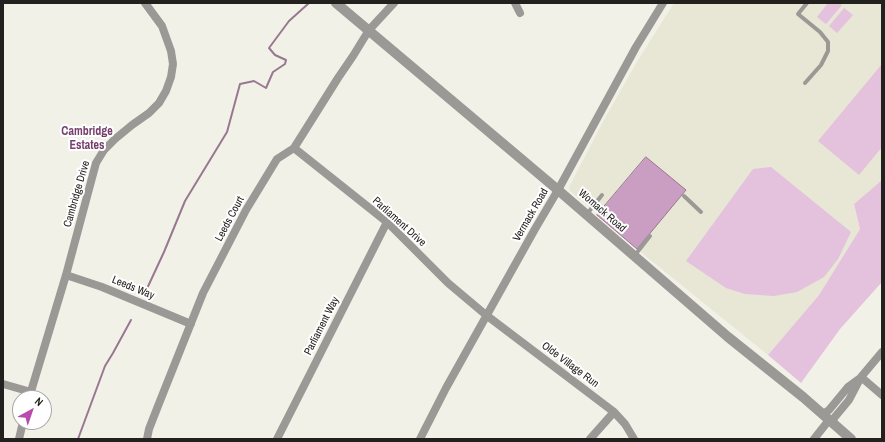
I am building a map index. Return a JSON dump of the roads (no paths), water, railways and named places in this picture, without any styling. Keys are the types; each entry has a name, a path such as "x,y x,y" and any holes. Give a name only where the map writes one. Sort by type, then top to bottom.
{"street":[{"name":"Cambridge Drive","path":"32,390 66,275 96,163 104,150 115,139 149,113 159,103 166,91 171,77 173,64 171,51 162,26 145,3"},
{"name":"Womack Road","path":"336,3 558,190 728,337 803,397 851,439"},
{"name":"Leeds Court","path":"147,439 151,423 203,293 246,210 277,159 294,148 369,30 394,3"},
{"path":"515,3 520,13"},
{"name":"Vermack Road","path":"420,439 486,315 558,190 629,59 663,3"},
{"name":"Parliament Drive","path":"294,148 387,222 448,283 486,315"},
{"name":"Parliament Way","path":"277,439 387,222"},
{"name":"Leeds Way","path":"66,275 102,287 191,324"},
{"name":"Olde Village Run","path":"486,315 614,412 625,424 634,439"},
{"path":"814,439 828,419 829,410 836,408 849,400 861,377 882,352"},
{"path":"861,377 882,395"},
{"path":"3,384 18,390"},
{"path":"828,419 834,418 836,408"},
{"path":"590,439 614,412"}],"lane":[{"path":"805,83 821,65 828,51 828,42 820,32 798,14 807,3"},
{"path":"586,214 602,195"},
{"path":"684,196 700,212"},
{"path":"634,255 650,236"}],"waterway":[{"path":"144,295 185,201 227,132 240,84 254,81 266,88 273,72 285,64 286,60 275,55 269,48 289,21 309,3"},
{"path":"78,439 105,366 131,320"}],"district":[{"name":"Cambridge Estates","path":"87,139"}]}
